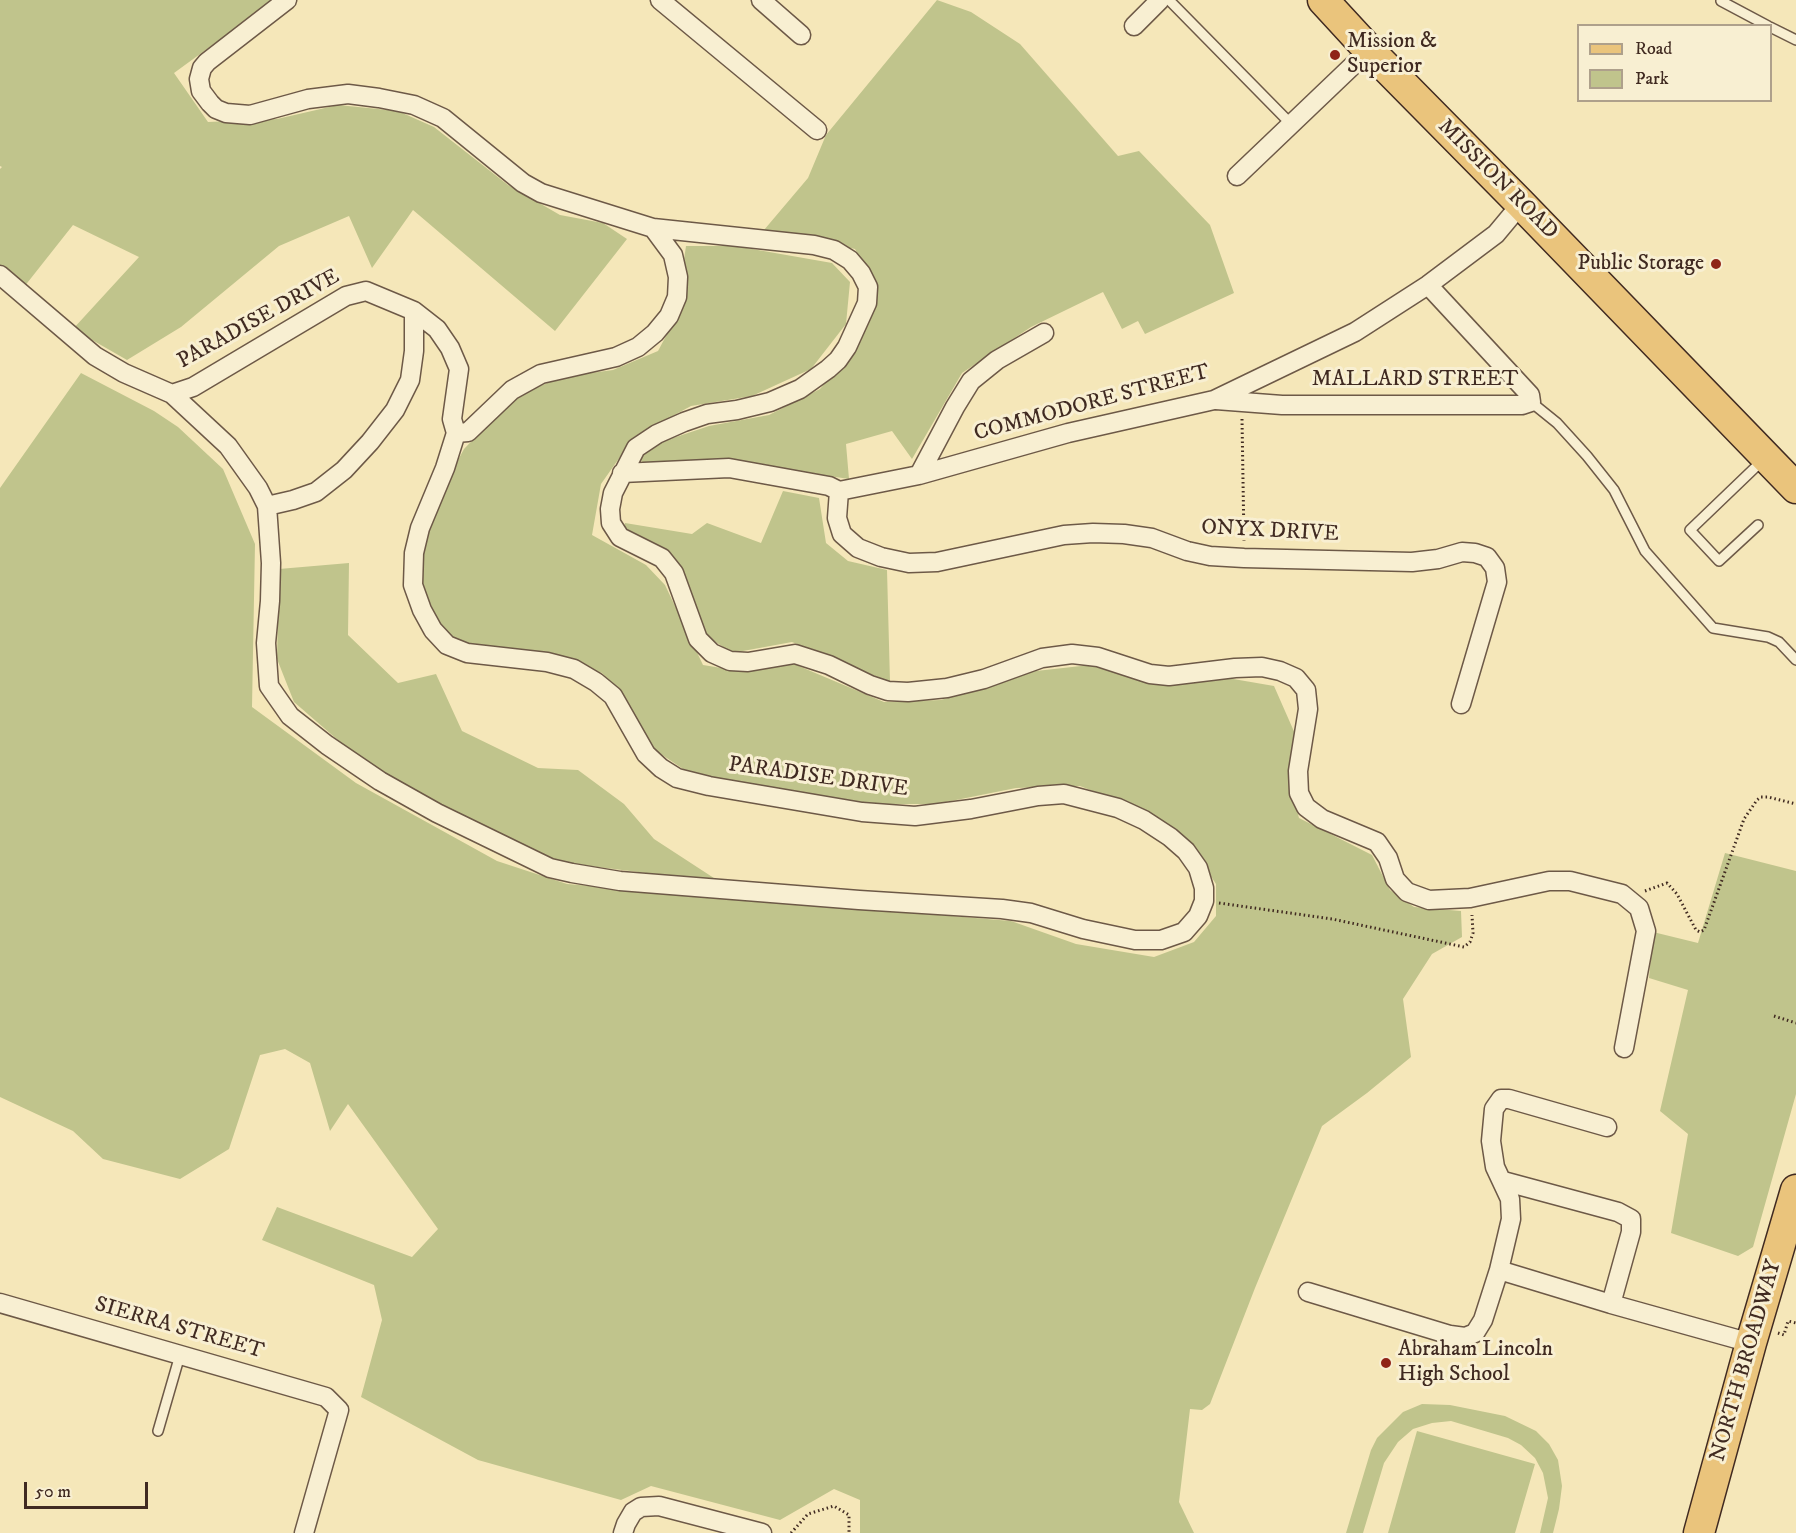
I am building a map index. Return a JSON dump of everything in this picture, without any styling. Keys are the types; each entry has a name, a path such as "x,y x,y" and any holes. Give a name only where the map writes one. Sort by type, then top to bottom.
{"main road":[{"name":"MISSION ROAD","path":"1331,6 1369,50 1796,488"},
{"name":"NORTH BROADWAY","path":"1699,1533 1796,1190"}],"street":[{"path":"287,0 207,62 201,73 200,85 204,97 216,109 226,113 250,115 308,99 348,94 414,105 443,118 523,183 541,193 652,228 834,249 850,260 861,273 868,287 867,303 847,347 838,360 800,388 770,402 707,414 657,434 636,448 613,493 610,509 611,523 620,537 662,558 674,573 698,639 712,653 730,661 748,662 795,654 819,661 888,692 947,688 984,679 1042,658 1072,654 1098,657 1150,674 1169,676 1235,668 1262,667 1280,671 1296,678 1306,690 1308,709 1298,771 1299,793 1306,807 1322,819 1377,842 1388,858 1395,879 1407,892 1429,900 1470,898 1549,881 1570,881 1622,894 1639,908 1646,931 1624,1048"},
{"path":"660,0 818,130"},
{"path":"761,0 801,35"},
{"path":"1134,26 1160,0"},
{"path":"1237,176 1369,50"},
{"name":"COMMODORE STREET","path":"622,473 729,468 829,486 839,491 919,475 1068,433 1214,400 1355,332 1428,285 1496,234 1521,204"},
{"path":"456,433 468,432 512,390 541,374 616,357 638,347 655,333 669,316 677,297 678,277 673,255 652,228"},
{"path":"0,275 95,356 124,373 172,394 228,446 258,488 267,506 271,563 266,643 269,686 290,716 327,745 380,781 437,813 550,868 572,873 632,882 1002,909 1031,913 1083,929 1135,940 1161,940 1184,932 1198,916 1204,901"},
{"name":"MALLARD STREET","path":"1214,400 1282,405 1522,405 1531,402 1530,395 1428,285"},
{"name":"PARADISE DRIVE","path":"172,394 193,387 346,296 366,291 414,311 436,329 450,348 459,369 452,419 456,433 445,468 420,528 414,554 413,585 422,610 433,630 447,645 467,653 547,662 574,669 614,696 646,754 661,768 676,777 709,786 862,812 915,816 971,809 1038,796 1064,794 1118,808 1170,837 1186,851 1198,868 1204,888 1204,901"},
{"path":"267,506 316,492 344,470 395,410 410,380 414,351 414,311"},
{"path":"919,475 971,381 997,360 1044,333"},
{"name":"ONYX DRIVE","path":"839,491 837,518 842,534 858,548 881,557 909,563 937,562 1064,535 1093,533 1152,538 1187,551 1210,556 1244,558 1412,562 1438,559 1462,552 1475,553 1486,558 1495,568 1497,582 1461,704"},
{"path":"1308,1292 1450,1335 1465,1337 1475,1333 1483,1320 1499,1270 1511,1219 1510,1199 1495,1167 1491,1141 1494,1109 1501,1099 1509,1099 1607,1127"},
{"path":"1503,1181 1618,1212 1631,1219 1631,1232 1611,1304"},
{"path":"1499,1270 1751,1343"},
{"name":"SIERRA STREET","path":"0,1303 326,1397 339,1410 304,1533"},
{"path":"623,1533 633,1512 641,1507 659,1506 762,1533"}],"lane":[{"path":"1169,0 1291,124"},
{"path":"1721,1 1765,24"},
{"path":"1772,28 1796,40"},
{"path":"1531,402 1557,423 1587,456 1614,490 1645,551 1713,628 1768,637 1779,642 1796,660"},
{"path":"1758,525 1719,561 1690,530 1766,457"},
{"path":"158,1431 180,1355"}],"path":[{"path":"1241,402 1244,558"},
{"path":"1667,883 1677,894 1696,930 1700,932 1704,930 1744,819 1757,800 1761,797 1768,797 1796,804"},
{"path":"1204,901 1332,919 1464,947 1470,942 1474,925 1470,898"},
{"path":"1774,1016 1796,1023"},
{"path":"791,1533 808,1514 834,1506 849,1515 849,1533"}],"green space":[{"path":"0,0 274,0 174,73 208,122 277,119 338,105 398,111 434,127 508,185 560,215 603,223 627,239 555,331 413,210 372,268 349,216 279,246 181,327 127,360 73,329 139,257 73,225 24,287 0,266 0,169 2,167 0,166"},
{"path":"937,0 971,12 1020,44 1118,156 1139,151 1210,225 1234,293 1145,334 1138,321 1122,329 1103,292 1031,327 962,373 912,459 892,431 846,444 849,479 730,461 646,466 639,458 664,441 709,426 769,415 820,389 861,341 877,288 855,249 764,230 808,178 826,135"},
{"path":"686,246 735,246 832,263 850,282 846,324 811,369 752,396 691,406 634,437 601,484 592,535 646,565 665,585 703,665 740,671 794,664 884,702 941,700 1027,672 1090,665 1135,677 1216,676 1274,686 1296,736 1288,777 1299,818 1372,855 1390,890 1414,907 1461,911 1462,937 1432,954 1403,999 1411,1057 1322,1126 1210,1404 1202,1410 1190,1409 1179,1502 1194,1533 860,1533 860,1500 834,1489 780,1520 651,1486 621,1500 478,1460 361,1397 382,1320 374,1285 262,1240 277,1207 412,1257 438,1229 348,1104 330,1131 310,1063 285,1049 260,1055 229,1149 180,1179 103,1159 73,1131 0,1097 0,488 81,373 154,411 178,427 223,469 255,544 252,707 356,783 497,861 567,884 1011,921 1076,944 1154,957 1194,942 1216,916 1216,884 1188,841 1136,808 1080,786 1016,788 936,804 869,804 692,775 652,748 628,702 602,673 550,656 479,649 443,633 418,575 432,508 464,449 513,398 561,377 613,370 658,351 681,308 682,273"},
{"path":"783,491 819,498 826,543 848,561 887,570 890,682 792,642 732,653 707,636 678,564 623,529 625,523 692,534 707,523 761,543"},
{"path":"349,563 348,635 398,683 436,674 462,731 538,768 578,770 624,804 654,839 720,882 557,862 472,825 354,754 294,702 277,659 279,569"},
{"path":"1725,853 1796,871 1796,1094 1753,1247 1738,1256 1671,1233 1688,1134 1660,1111 1688,990 1649,978 1653,932 1698,943"},
{"path":"1422,1404 1450,1405 1505,1416 1536,1431 1549,1444 1558,1460 1562,1486 1553,1533 1540,1533 1548,1498 1543,1473 1535,1458 1521,1445 1508,1438 1451,1421 1432,1423 1413,1429 1398,1442 1384,1463 1363,1533 1346,1533 1371,1450 1377,1438 1403,1412"},
{"path":"1417,1431 1535,1464 1515,1533 1388,1533"}],"place":[{"name":"Mission & Superior","path":"1335,55"},
{"name":"Public Storage","path":"1716,264"},
{"name":"Abraham Lincoln High School","path":"1386,1363"}]}
